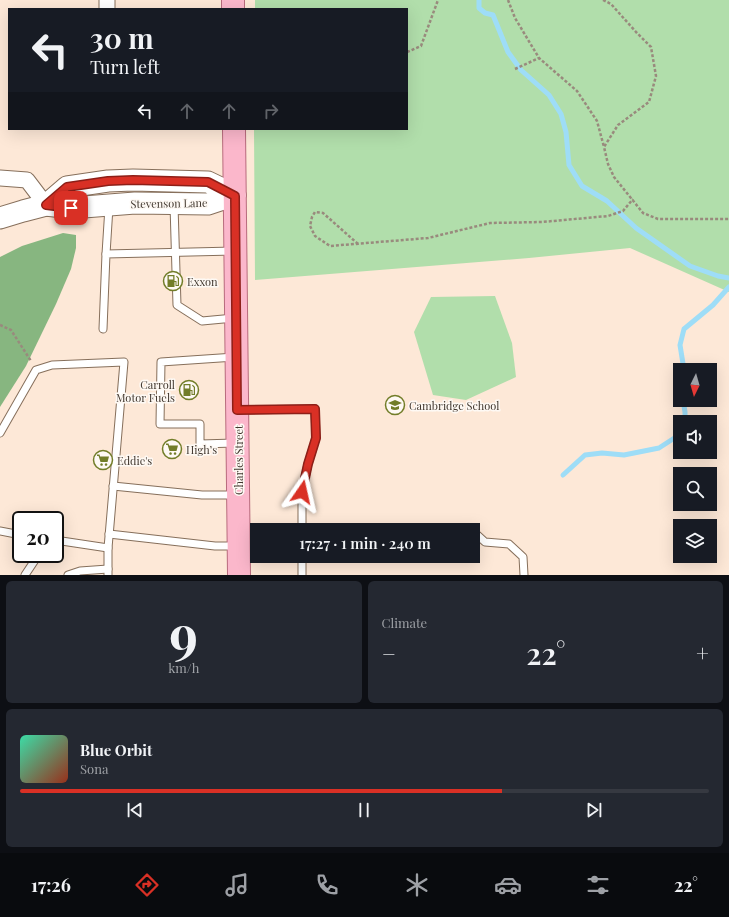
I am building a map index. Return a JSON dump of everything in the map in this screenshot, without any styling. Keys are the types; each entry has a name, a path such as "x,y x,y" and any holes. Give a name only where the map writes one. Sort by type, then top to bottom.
{"main road":[{"name":"Charles Street","path":"234,130 239,575"}],"street":[{"path":"0,178 27,180 46,205"},
{"name":"Stevenson Lane","path":"46,205 67,187 101,182 133,180 208,182 235,196"},
{"name":"Stevenson Lane","path":"0,218 46,205 71,208 109,204 208,204 235,196"}],"lane":[{"path":"174,203 177,305 202,320 236,318"},
{"path":"103,329 109,204"},
{"path":"106,254 236,251"},
{"path":"237,357 161,362 160,424 200,424 200,444 238,443"},
{"path":"0,433 36,370 52,365 124,362 109,534 108,572 80,571 68,575"},
{"path":"237,410 315,409 316,438 308,464 302,492 302,523"},
{"path":"114,486 202,495 238,495"},
{"path":"0,531 12,533"},
{"path":"109,534 215,546 238,546"},
{"path":"480,538 485,542 509,544 523,557 524,575"},
{"path":"64,541 108,548"},
{"path":"25,575 32,563"},
{"path":"302,563 302,575"}],"path":[{"path":"408,52 421,46 438,0"},
{"path":"508,0 515,18 539,58 577,91 598,122 608,164 614,177 643,212 658,219 729,219"},
{"path":"603,0 611,4 651,47 656,76 649,102 618,125 604,147"},
{"path":"515,69 539,58"},
{"path":"358,244 323,213 315,212 310,226 315,236 330,246 358,244 428,238 490,223 542,222 608,216 623,211 633,200"},
{"path":"0,325 11,330 36,370"}],"green space":[{"path":"255,0 729,0 729,292 630,248 529,258 255,280 254,130 408,130 408,8 255,8"},
{"path":"63,233 76,235 76,248 71,269 26,366 0,407 0,257 22,246"},
{"path":"495,296 512,343 516,377 466,400 433,395 414,332 431,297"}],"waterway":[{"path":"479,0 479,8 485,13 493,15 508,52 521,70 549,95 561,114 566,132 569,165 582,186 607,201 636,228 690,266 718,276 729,278"},
{"path":"683,363 680,345 684,329 713,305 729,287"},
{"path":"684,407 685,415"},
{"path":"563,475 585,455 602,453 624,455 659,448 673,439"}],"place":[{"name":"Exxon","path":"173,281"},
{"name":"Carroll Motor Fuels","path":"189,390"},
{"name":"Cambridge School","path":"395,405"},
{"name":"High’s","path":"172,449"},
{"name":"Eddie's","path":"103,460"}],"route":[{"path":"71,208 46,205 67,187 108,181 133,180 208,182 235,196 237,410 315,409 316,438 308,464 302,492"}]}
